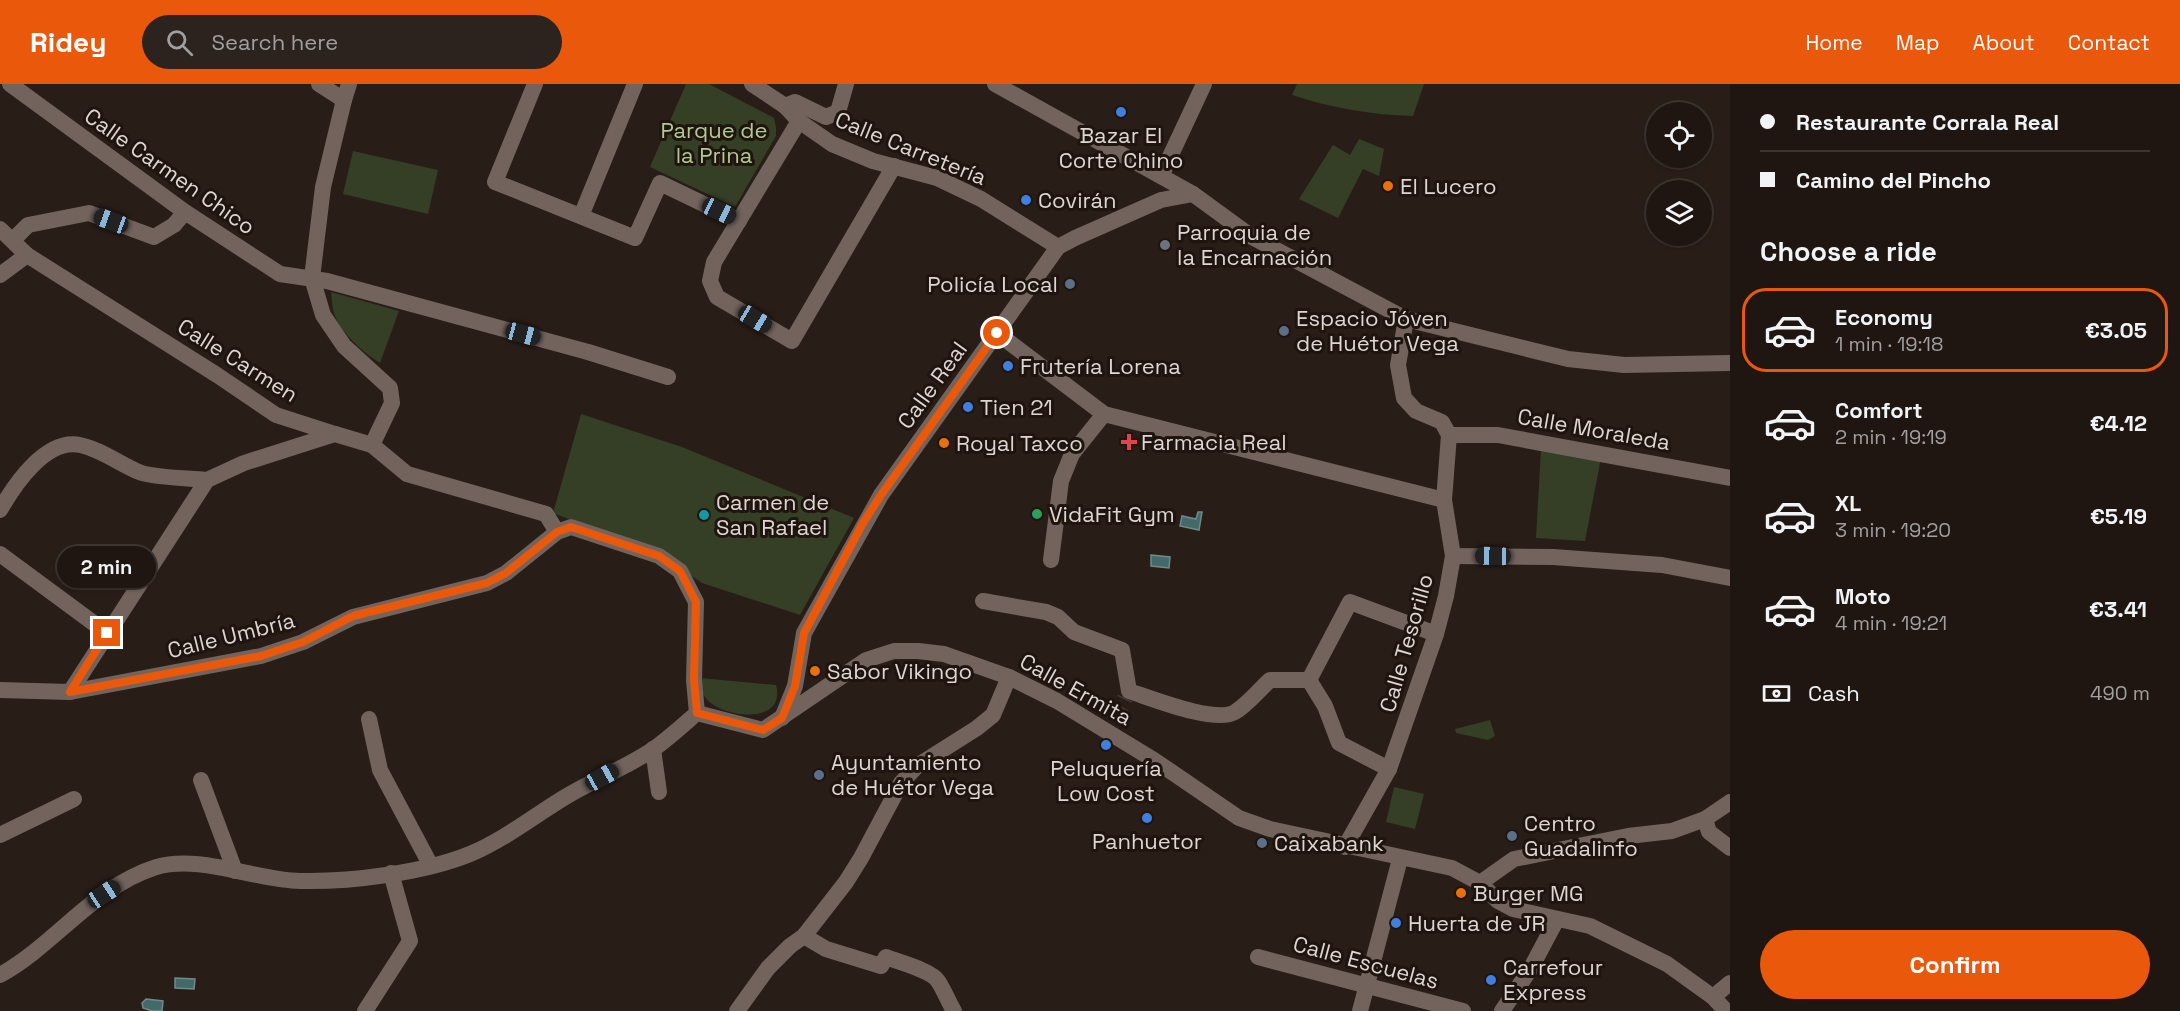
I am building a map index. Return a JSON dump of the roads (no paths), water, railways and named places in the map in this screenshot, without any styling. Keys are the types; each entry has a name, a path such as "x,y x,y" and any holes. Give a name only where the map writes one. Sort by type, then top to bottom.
{"street":[{"name":"Calle Carmen Chico","path":"10,84 185,212 280,274 312,278 566,346 668,377"},
{"path":"319,84 346,92 323,187 312,278 323,315 344,346 390,388 392,403 372,445"},
{"path":"535,84 495,182 635,238 660,183 739,220"},
{"path":"580,216 634,84"},
{"name":"Calle Carretería","path":"752,84 785,106 799,121 832,144 873,161 937,178 981,199 1058,247"},
{"path":"785,106 795,102 826,117 838,112 846,84"},
{"path":"995,84 1193,194 1252,237 1406,319 1569,359 1624,365 1730,363"},
{"path":"1161,176 1204,84"},
{"path":"799,121 714,261 710,281 717,297 792,341 894,166"},
{"name":"Calle Real","path":"782,718 795,686 804,633 863,523 1058,247 1161,200 1193,194"},
{"path":"6,235 28,225 89,213 154,237 174,225 185,212"},
{"name":"Calle Carmen","path":"6,235 27,255 276,415 372,445 407,474 546,514 557,532"},
{"path":"0,275 27,255"},
{"path":"1406,319 1398,365 1404,398 1416,411 1442,422 1449,435"},
{"path":"997,333 1104,414 1444,500"},
{"path":"1050,560 1060,481 1072,454 1104,414"},
{"path":"0,510 37,460 65,443 82,445 141,473 207,480 244,463 335,435"},
{"name":"Calle Moraleda","path":"1449,435 1498,435 1730,478"},
{"name":"Calle Tesorillo","path":"1345,847 1389,770 1436,634 1446,596 1453,556 1444,500 1449,435"},
{"path":"70,692 207,480"},
{"path":"2,969 38,951 91,903 132,875 159,866 186,863 298,881 362,878 430,866 470,854 568,795 654,749 697,713 694,680 696,602 680,571 659,556 571,527 557,532"},
{"name":"Calle Umbría","path":"0,690 70,692 261,656 303,642 353,616 487,583 506,573 557,532"},
{"path":"0,554 107,633"},
{"path":"1453,556 1553,557 1651,564 1730,578"},
{"path":"983,601 1046,612 1058,617 1074,632 1122,650 1127,695 1222,716 1234,713 1270,680 1309,680"},
{"path":"1309,680 1350,602 1436,634"},
{"name":"Calle Ermita","path":"697,713 763,730 866,660 894,651 944,654 1009,677 1111,726 1239,818 1270,829 1345,847 1452,868 1480,882 1498,901 1513,909 1590,926 1667,964 1713,997 1726,1011"},
{"path":"737,1011 768,968 789,945 804,936 856,866 901,783 917,766 977,728 993,715 1009,677"},
{"path":"1309,680 1325,706 1339,743 1389,770"},
{"path":"795,686 804,695 813,696"},
{"path":"369,719 380,770 430,866"},
{"path":"654,749 659,792"},
{"path":"201,780 236,871"},
{"path":"0,835 74,799"},
{"path":"1480,882 1514,859 1628,836 1672,831 1706,819 1730,802"},
{"path":"1706,819 1709,832 1730,848"},
{"path":"1360,1011 1400,859"},
{"path":"365,1011 410,941 391,873"},
{"path":"1502,1011 1531,968 1557,919"},
{"path":"804,936 826,948 881,966 886,957 933,975 939,981 945,998 954,1011"},
{"name":"Calle Escuelas","path":"1258,957 1463,1011"},
{"path":"1713,997 1730,983"}],"water":[{"path":"1198,512 1202,512 1199,530 1180,526 1182,516 1196,519"},
{"path":"1151,555 1170,557 1169,568 1151,566"},
{"path":"175,978 195,979 194,989 175,988"},
{"path":"146,999 163,1001 162,1011 143,1008 142,1003"}],"tunnel":[{"path":"1114,721 1125,698"}],"place":[{"name":"Bazar El Corte Chino","path":"1121,112"},
{"name":"El Lucero","path":"1388,186"},
{"name":"Covirán","path":"1026,200"},
{"name":"Parroquia de la Encarnación","path":"1165,245"},
{"name":"Policía Local","path":"1070,284"},
{"name":"Espacio Jóven de Huétor Vega","path":"1284,331"},
{"name":"Frutería Lorena","path":"1008,366"},
{"name":"Tien 21","path":"968,407"},
{"name":"Farmacia Real","path":"1129,442"},
{"name":"Royal Taxco","path":"944,443"},
{"name":"VidaFit Gym","path":"1037,514"},
{"name":"Carmen de San Rafael","path":"704,515"},
{"name":"Sabor Vikingo","path":"815,671"},
{"name":"Peluquería Low Cost","path":"1106,745"},
{"name":"Ayuntamiento de Huétor Vega","path":"819,775"},
{"name":"Panhuetor","path":"1147,818"},
{"name":"Centro Guadalinfo","path":"1512,836"},
{"name":"Caixabank","path":"1262,843"},
{"name":"Burger MG","path":"1461,893"},
{"name":"Huerta de JR","path":"1396,923"},
{"name":"Carrefour Express","path":"1491,980"}],"park label":[{"name":"Parque de la Prina","path":"714,142"}]}
